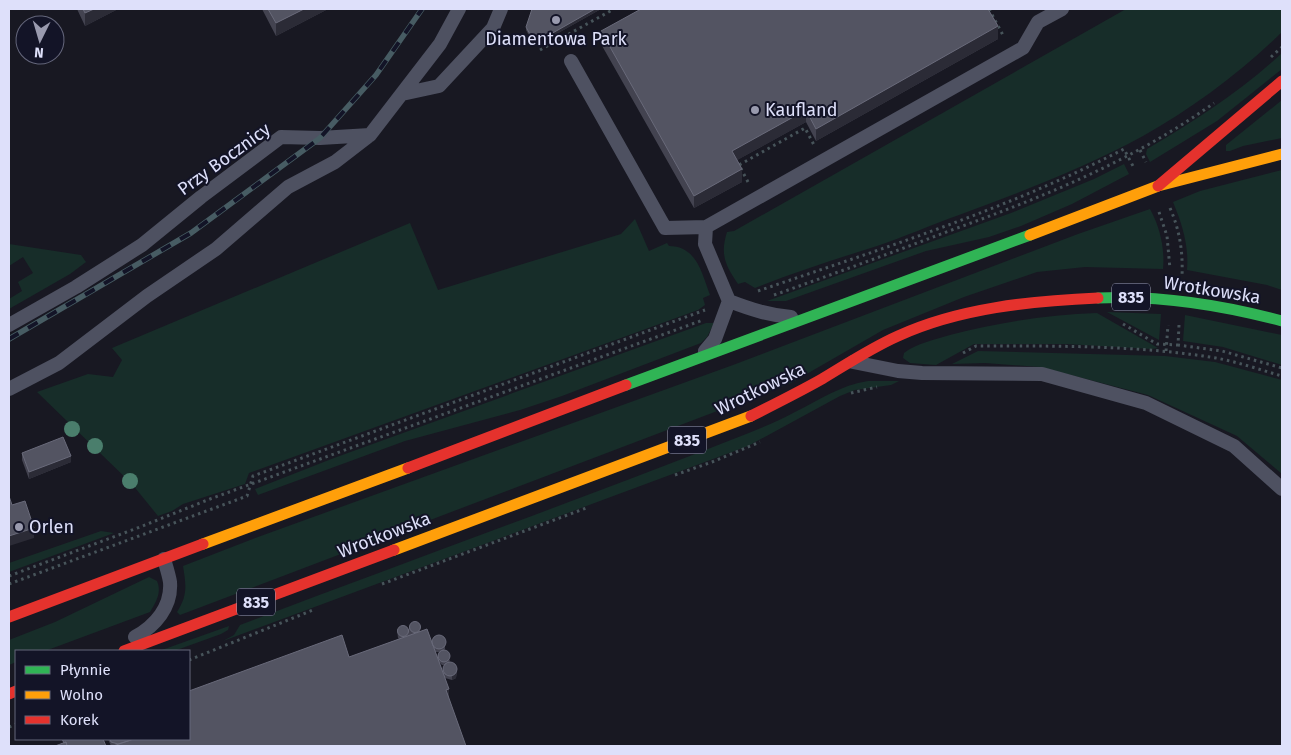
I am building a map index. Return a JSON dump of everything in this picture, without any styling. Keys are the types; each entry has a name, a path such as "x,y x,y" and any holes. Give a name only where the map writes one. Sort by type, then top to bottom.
{"main road":[{"path":"1158,186 1282,81"},
{"path":"9,617 997,248 1158,186 1282,154"},
{"name":"Wrotkowska","path":"127,650 740,421 798,393 896,336 938,321 978,311 1038,300 1109,296 1169,299 1258,314 1282,321"}],"lane":[{"path":"9,388 59,362 147,296 216,249 288,187 335,162 370,135 440,44 459,9"},
{"path":"402,94 439,86 493,28 501,9"},
{"path":"571,61 665,228 706,227 1023,48 1038,22 1062,9"},
{"name":"Przy Bocznicy","path":"9,325 76,287 142,245 201,197 281,137 320,138 370,135"},
{"path":"700,358 715,339 727,307 705,244 706,227"},
{"path":"727,307 742,306 771,315 791,317 814,316"},
{"path":"850,362 898,372 1042,374 1146,403 1234,446 1282,489"},
{"path":"116,650 145,632 160,616 168,600 170,582 164,559"}],"path":[{"path":"540,50 614,9"},
{"path":"989,9 1006,40"},
{"path":"1268,59 1282,47"},
{"path":"742,306 1031,201 1140,150 1219,99"},
{"path":"749,184 739,165 804,128 816,148"},
{"path":"9,576 210,499 250,486 981,212 1089,168 1124,150 1136,170"},
{"path":"1140,150 1147,164"},
{"path":"1168,204 1176,221 1180,236 1182,271"},
{"path":"1157,207 1167,236 1170,269"},
{"path":"9,584 247,496 253,476 727,307"},
{"path":"1180,316 1178,345 1222,351 1282,368"},
{"path":"1166,351 1168,325"},
{"path":"960,355 976,346 1070,346 1166,351 1218,359 1282,376"},
{"path":"849,394 871,388 884,387"},
{"path":"672,476 750,447 768,438"},
{"path":"374,587 593,505"},
{"path":"190,660 318,608"}],"green space":[{"path":"1126,9 1282,9 1282,32 1250,61 1198,101 1162,125 1098,159 1029,188 887,242 755,288 745,282 738,284 725,259 724,247 727,232 734,231"},
{"path":"1282,53 1282,69 1217,121 1150,162 1146,154 1147,149 1217,105"},
{"path":"1282,100 1282,138 1226,151 1226,145"},
{"path":"1124,164 1129,174 1072,204 1021,226 989,237 926,251 786,301 767,301 1011,213 1094,179"},
{"path":"1282,170 1282,290 1267,285 1187,270 1187,252 1184,235 1173,202 1200,191"},
{"path":"1150,209 1157,223 1161,238 1163,269 1085,267 1037,272 964,297 883,330 791,383 180,615 177,612 185,595 183,566 733,365 1078,234"},
{"path":"635,219 649,251 667,243 669,246 678,247 692,256 701,270 710,295 703,298 705,305 698,310 249,473 245,484 183,504 172,511 158,516 132,484 37,392 88,374 113,377 122,360 112,348 410,223 438,290 621,234"},
{"path":"9,244 81,255 86,262 70,274 9,309 9,299 22,291 18,282 33,273 23,257 9,266"},
{"path":"1107,312 1161,314 1159,340"},
{"path":"1097,313 1158,348 1066,344 974,344 936,365 910,363 903,358 904,353 920,344 968,330 1060,315"},
{"path":"1185,315 1282,335 1282,365 1223,347 1183,341"},
{"path":"706,323 714,323 707,337 701,343 562,396 520,410 405,441 258,495 255,489 334,458"},
{"path":"978,351 1165,356 1215,362 1282,380 1282,474 1237,436 1148,395 1040,367 985,363 952,364"},
{"path":"868,381 899,381 891,385 855,390 840,396 748,446 223,641 234,635 240,625 708,449 774,422 839,389"},
{"path":"101,531 114,533 9,572 9,563"},
{"path":"149,577 157,581 159,593 150,612 48,650 15,650 15,662 9,665 9,640 55,622"},
{"path":"229,626 228,630 221,634 177,650 162,650"}],"building":[{"path":"83,9 94,9 85,13"},
{"path":"268,9 304,9 276,23"},
{"name":"Diamentowa Park","path":"532,9 595,9 535,43 526,27"},
{"name":"Kaufland","path":"641,9 988,9 998,26 816,129 806,110 732,151 742,169 694,196 601,31"},
{"path":"63,437 71,456 29,472 22,453"},
{"name":"Orlen","path":"9,496 12,505 25,501 34,528 9,536"},
{"path":"415,621 421,627 415,633 409,627"},
{"path":"403,625 409,631 403,637 397,631"},
{"path":"427,629 449,689 446,690 466,746 113,746 131,740 190,740 190,691 342,635 349,657"},
{"path":"439,635 444,637 446,642 444,647 439,649 434,647 432,642 434,637"},
{"path":"442,650 446,650 450,656 446,662 442,662 438,658 438,654"},
{"path":"447,662 453,662 457,669 453,676 447,676 443,672 443,666"},
{"path":"62,740 103,740 106,746 67,746 66,742 64,743"},
{"path":"110,740 131,740 118,744"},
{"path":"66,742 67,746 55,746"}],"railway":[{"path":"9,339 191,233 320,138 376,75 422,9"}],"traffic: fast":[{"path":"626,385 1030,235"},
{"path":"1098,298 1121,297 1191,302 1237,310 1282,321"}],"traffic: slow":[{"path":"1030,235 1158,186 1282,154"},
{"path":"394,550 751,416"},
{"path":"203,544 408,468"}],"traffic: jam":[{"path":"1158,186 1282,81"},
{"path":"751,416 813,384 859,356 921,326 970,312 1047,301 1098,298"},
{"path":"408,468 626,385"},
{"path":"9,617 203,544"},
{"path":"127,650 394,550"},
{"path":"9,694 15,691"}],"place":[{"name":"Diamentowa Park","path":"556,20"},
{"name":"Kaufland","path":"755,110"},
{"name":"Orlen","path":"19,527"}]}
